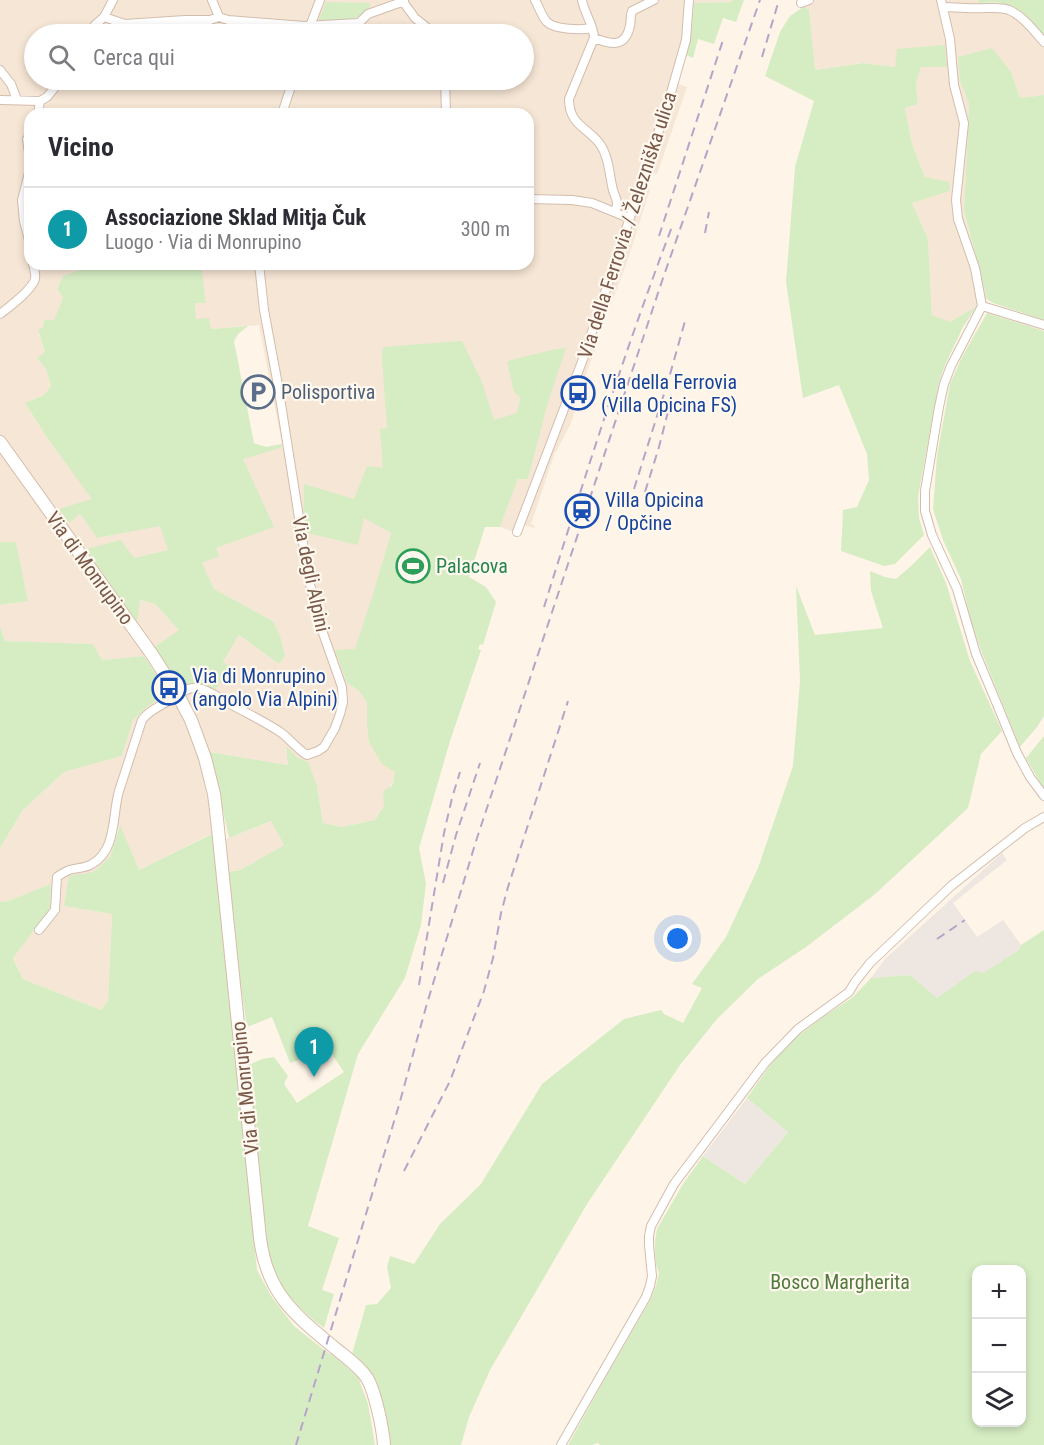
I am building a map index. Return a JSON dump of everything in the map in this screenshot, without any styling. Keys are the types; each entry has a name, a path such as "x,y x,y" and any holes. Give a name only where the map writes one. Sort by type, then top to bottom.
{"main road":[{"name":"Via di Monrupino","path":"0,442 156,660 178,695 197,736 214,794 260,1238 265,1262 273,1283 291,1310 355,1364 367,1378 384,1445"}],"street":[{"path":"96,24 104,16 113,0"},
{"path":"212,0 219,17"},
{"path":"535,0 544,19 551,25 585,30 612,44 617,44 622,40 630,29 632,11 654,0"},
{"path":"582,0 593,33 569,99 569,106 575,120 598,142 604,152 618,204 615,212"},
{"name":"Via della Ferrovia / Železniška ulica","path":"517,532 583,359 668,103 682,57 689,0"},
{"path":"310,24 317,2"},
{"path":"334,24 359,23 368,14 404,2 415,18 422,24"},
{"path":"1044,42 1011,10 1001,7 987,9 942,4 952,52 954,85 964,123 956,200 958,219 975,268 982,306 944,384 925,491 925,511 932,535 957,589 976,654 1017,753 1044,796"},
{"path":"104,16 125,24 210,20 219,17 228,20 279,24"},
{"path":"0,69 17,100"},
{"path":"0,100 40,102 53,90"},
{"path":"284,108 290,90"},
{"path":"445,90 446,108"},
{"path":"39,108 40,102"},
{"path":"24,190 22,209 24,218"},
{"path":"534,199 592,203 629,218"},
{"path":"0,314 19,299 32,284 35,279 34,270"},
{"name":"Via degli Alpini","path":"178,695 194,687 213,694 281,733 307,755 324,747 335,728 343,702 342,687 323,633 309,581 260,270"},
{"path":"982,306 1044,325"},
{"path":"39,930 54,910 57,877 68,870 92,865 107,848 115,819 116,801 142,720 153,710 178,695"},
{"path":"561,1445 646,1297 652,1267 649,1236 651,1226 674,1184 765,1063 798,1029 849,992 870,963 951,886 1025,828 1044,817"}],"shaded area":[{"path":"0,0 733,0 732,2 694,3 692,30 678,84 687,87 657,174 650,172 645,188 650,189 628,259 610,307 604,313 593,347 596,348 571,423 555,452 531,524 535,526 534,528 524,525 521,534 500,527 518,479 528,479 565,348 507,361 520,397 517,414 347,683 359,691 367,703 367,721 396,772 384,806 375,820 342,827 323,823 317,786 298,758 286,747 288,765 210,752 226,839 272,821 284,845 240,870 216,873 211,834 139,870 119,826 110,857 93,872 64,906 112,914 108,1000 101,1010 23,979 13,957 50,909 51,885 0,902 0,848 23,810 64,772 122,756 133,720 148,706 168,693 231,667 223,662 239,635 279,664 285,656 273,621 214,589 201,563 216,548 243,458 281,448 282,444 259,325 211,329 196,319 195,303 206,302 201,270 534,270 534,108 24,108 24,270 80,270 63,276 57,289 63,298 54,321 44,320 43,327 38,331 45,353 37,358 46,369 51,386 44,395 25,403 48,439 93,499 69,522 79,513 98,538 160,525 169,550 134,558 137,623 139,600 155,604 179,630 144,656 102,660 93,644 5,641 0,626 0,605 28,601 16,543 0,542"},
{"path":"801,0 978,0 979,3 1007,4 1031,22 1044,36 1044,95 1020,98 1011,72 960,81 969,104 964,212 987,299 950,323 932,315 928,239 912,203 949,191 925,177 912,144 905,108 918,104 916,84 921,67 863,63 814,70 809,9 803,7"},
{"path":"1002,853 1007,860 953,903 977,937 1003,920 1021,945 1019,950 983,974 974,972 937,998 910,975 871,978 885,959"},
{"path":"747,1098 788,1132 745,1184 703,1156"}],"green space":[{"path":"733,0 744,0 736,22 723,18 714,44 698,39 693,58 686,55 692,30 694,3 732,2"},
{"path":"978,0 1044,0 1044,36 1018,10 1000,3 979,3"},
{"path":"326,2 370,3 369,11 363,15 345,20 318,21"},
{"path":"803,7 809,9 815,70 863,63 895,67 897,49 945,45 947,67 921,67 916,84 918,104 905,108 912,144 925,177 949,182 950,191 912,203 928,239 932,315 950,322 976,307 963,327 939,382 918,497 919,518 924,535 895,564 884,566 841,551 843,510 857,507 869,480 867,454 839,385 803,398 786,282 795,167 814,101 765,76 780,32 790,16"},
{"path":"992,48 1011,72 1020,98 1044,95 1044,320 987,299 964,211 969,104 960,81 958,57"},
{"path":"80,270 202,270 206,303 195,303 196,319 209,318 211,329 248,326 238,334 234,341 254,443 266,447 282,444 281,448 243,459 274,527 216,548 219,556 202,563 214,589 273,621 285,656 279,664 239,635 223,662 232,667 214,691 195,683 181,687 153,648 179,630 155,604 140,600 137,624 86,549 121,540 134,558 168,550 160,526 97,538 80,514 69,523 59,509 92,499 25,403 44,395 51,386 46,369 37,358 45,352 38,330 43,327 44,320 54,320 63,298 57,289 63,276"},
{"path":"987,313 1044,331 1044,716 1020,747 982,653 971,621 961,579 943,540 933,509 937,456 950,384 962,357"},
{"path":"462,341 482,382 494,420 517,413 520,397 514,392 507,361 566,348 547,406 528,479 518,479 500,527 485,527 469,577 486,587 496,602 483,645 480,644 478,649 481,650 450,741 419,848 426,884 421,925 405,978 358,1054 308,1226 339,1238 322,1290 334,1294 324,1328 287,1294 276,1277 267,1253 247,1066 262,1059 274,1057 288,1076 284,1084 297,1103 344,1072 329,1050 290,1063 272,1017 247,1027 231,922 227,872 240,870 284,845 271,821 229,838 210,752 288,765 286,746 298,758 308,762 317,786 323,823 342,827 375,820 384,806 383,791 392,786 395,772 382,764 369,742 367,703 359,691 347,683 335,650 355,649 391,533 364,518 358,545 303,532 304,484 354,499 367,466 383,468 380,429 387,428 383,347"},
{"path":"0,542 16,542 28,601 0,605"},
{"path":"930,547 946,583 970,661 1002,731 981,754 968,808 874,895 806,947 758,979 717,1019 680,1065 587,1204 490,1370 469,1417 461,1445 389,1445 367,1368 352,1354 366,1305 377,1304 391,1288 387,1267 390,1256 414,1264 440,1224 481,1184 542,1084 624,1019 661,1010 664,1014 683,1023 702,988 692,984 726,937 758,868 793,766 800,681 796,586 815,635 883,628 871,591 870,571 896,579"},
{"path":"0,626 5,641 93,644 102,660 144,656 168,693 148,706 133,720 122,756 64,772 23,810 0,848"},
{"path":"1044,736 1044,789 1026,758"},
{"path":"120,825 139,870 212,834 257,1270 271,1296 294,1326 358,1377 368,1404 375,1445 0,1445 0,902 51,884 50,909 13,958 23,979 101,1010 108,1000 112,914 64,906 69,876 93,872 110,857"},
{"name":"Bosco Margherita","path":"1044,930 1044,1445 600,1445 598,1443 568,1445 651,1299 659,1273 655,1253 657,1229 683,1184 703,1156 745,1184 788,1132 747,1098 791,1041 853,997 871,978 910,975 937,998 975,971 983,973 1019,950 1021,945"}],"railway":[{"path":"296,1445 476,841 662,281 760,0"},
{"path":"762,57 779,0"},
{"path":"659,236 724,37"},
{"path":"705,233 709,212"},
{"path":"544,607 622,367 673,224"},
{"path":"634,489 685,321"},
{"path":"645,492 672,396"},
{"path":"404,1171 450,1081 484,991 508,887 568,701"},
{"path":"443,883 480,763"},
{"path":"419,985 444,833 460,772"},
{"path":"937,939 965,920"}],"place":[{"name":"Polisportiva","path":"258,392"},
{"name":"Via della Ferrovia (Villa Opicina FS)","path":"578,393"},
{"name":"Villa Opicina / Opčine","path":"582,511"},
{"name":"Palacova","path":"413,566"},
{"name":"Via di Monrupino (angolo Via Alpini)","path":"169,688"},
{"name":"Associazione Sklad Mitja Čuk","path":"314,1077"}]}
